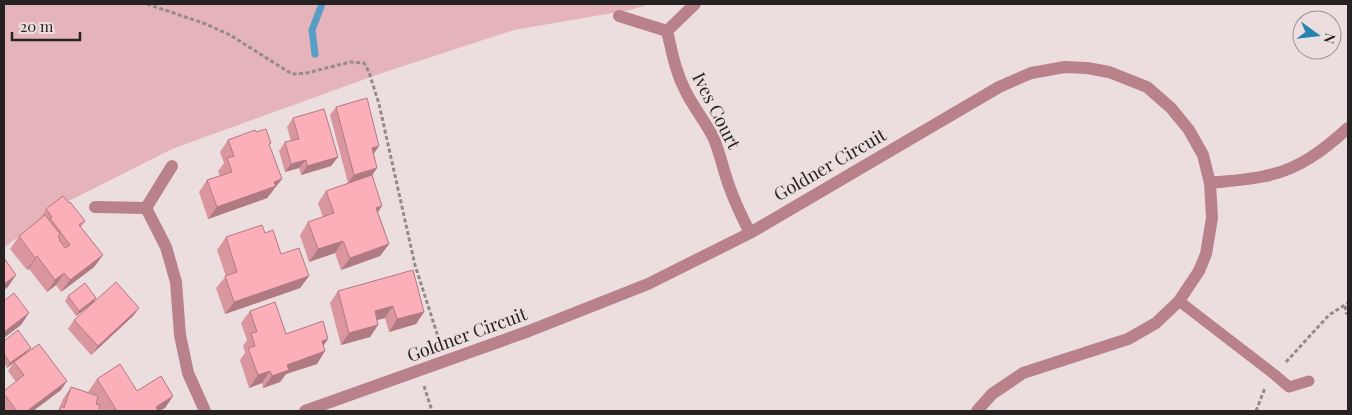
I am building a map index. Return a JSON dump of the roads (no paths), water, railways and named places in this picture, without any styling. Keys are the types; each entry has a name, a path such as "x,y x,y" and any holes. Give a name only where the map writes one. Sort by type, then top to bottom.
{"street":[{"path":"619,16 667,31 695,4"},
{"name":"Ives Court","path":"667,31 679,77 713,137 730,191 750,233"},
{"name":"Goldner Circuit","path":"305,411 529,331 648,284 750,233 999,87 1031,73 1065,67 1087,68 1109,72 1147,86 1171,108 1189,130 1202,155 1210,183 1212,218 1206,254 1199,271 1179,301 1156,323 1128,339 1023,373 992,394 976,411"},
{"path":"1210,183 1266,176 1286,170 1320,152 1348,128"},
{"path":"146,208 172,166"},
{"path":"95,207 146,208"},
{"path":"146,208 166,247 174,273 180,335 188,373 205,411"}],"lane":[{"path":"1179,301 1289,387 1309,381"}],"waterway":[{"path":"315,54 312,30 322,4"}]}
